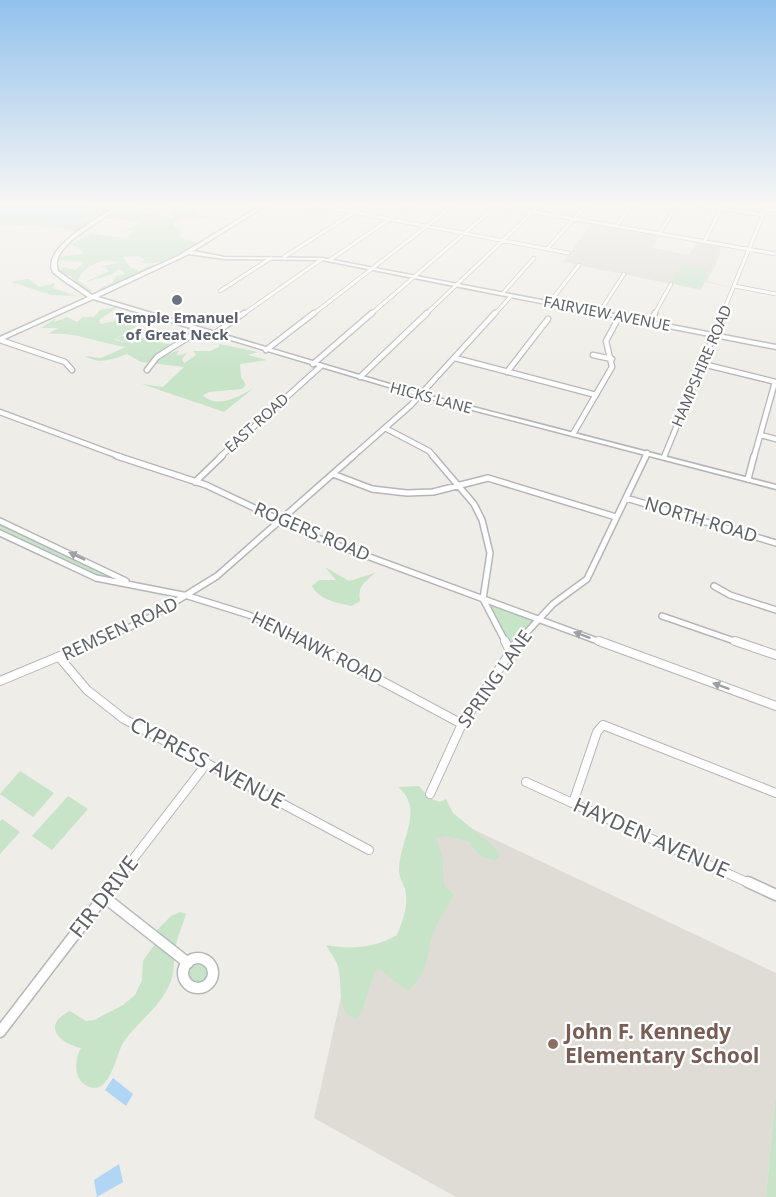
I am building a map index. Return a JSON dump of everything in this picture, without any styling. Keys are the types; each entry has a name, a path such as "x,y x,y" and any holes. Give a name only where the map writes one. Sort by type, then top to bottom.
{"main road":[{"name":"HICKS LANE","path":"53,261 53,266 58,274 90,296 421,395 776,487"},
{"path":"1,338 169,261"},
{"name":"FAIRVIEW AVENUE","path":"330,261 776,347"}],"street":[{"path":"220,291 267,261"},
{"path":"214,334 319,261"},
{"path":"266,350 381,261"},
{"path":"313,364 431,261"},
{"path":"360,377 482,261"},
{"path":"502,294 531,261"},
{"name":"HAMPSHIRE ROAD","path":"664,457 745,261"},
{"path":"549,303 579,265"},
{"path":"599,313 624,274"},
{"path":"650,323 671,284"},
{"path":"735,286 776,294"},
{"name":"REMSEN ROAD","path":"0,681 60,658 144,621 188,596 217,576 421,395 511,296"},
{"path":"573,434 612,367 606,341 619,317"},
{"path":"507,372 548,319"},
{"path":"147,370 157,357 200,330"},
{"path":"1,338 67,363 72,370"},
{"path":"593,355 612,359"},
{"path":"455,358 596,395"},
{"path":"703,364 776,382 748,479"},
{"name":"EAST ROAD","path":"195,482 251,427 321,366"},
{"name":"ROGERS ROAD","path":"0,412 109,454 218,490 280,521 483,599 776,706"},
{"path":"385,428 429,451 474,504 485,531 490,560 483,599 510,651"},
{"path":"761,435 776,438"},
{"name":"SPRING LANE","path":"430,794 462,724 510,651 538,619 587,579 647,453"},
{"path":"333,474 364,486 392,492 433,492 488,478 616,517"},
{"name":"NORTH ROAD","path":"626,498 776,543"},
{"name":"HENHAWK ROAD","path":"0,521 105,569 129,583"},
{"name":"HENHAWK ROAD","path":"0,533 96,578 188,596 249,615 286,630 462,724"},
{"path":"714,586 739,598 776,610"},
{"path":"663,615 776,655"},
{"name":"CYPRESS AVENUE","path":"60,658 87,690 111,710 369,850"},
{"path":"573,803 597,732 603,725 776,793"},
{"name":"FIR DRIVE","path":"0,1032 207,763"},
{"name":"HAYDEN AVENUE","path":"526,782 776,895"},
{"path":"104,897 188,963"}],"shaded area":[{"path":"718,261 707,281 734,288 705,282 701,290 563,262"},
{"name":"John F. Kennedy Elementary School","path":"439,813 776,973 776,1091 766,1197 456,1197 314,1118 349,961 398,962"}],"green space":[{"path":"67,261 126,261 130,267 139,271 148,266 161,264 102,290 97,290 113,282 116,276 124,274 123,271 119,269 111,275 85,282 109,271 102,266 119,263 107,261 90,266 78,280 92,291 89,293 70,276 59,272 63,267 75,270 84,262"},
{"path":"143,261 163,261 155,263 140,262"},
{"path":"681,265 709,270 700,289 671,283"},
{"path":"28,279 40,287 55,283 53,288 76,296 51,295 11,282"},
{"path":"118,307 99,320 101,324 137,316 154,319 131,325 137,326 114,340 128,343 116,339 122,336 134,339 130,344 160,329 154,336 162,343 179,346 170,348 158,358 179,350 176,356 187,353 182,359 184,363 196,355 193,351 210,351 219,347 219,344 258,352 248,355 267,360 240,364 241,377 246,385 242,389 209,392 203,395 208,399 229,400 255,387 224,412 142,384 163,387 184,367 141,362 127,354 106,360 90,359 85,356 101,358 126,347 79,336 48,334 58,328 41,328 56,318 54,322 67,317 77,322 83,317 94,317 100,310"},
{"path":"0,521 129,583 96,578 0,533"},
{"path":"325,567 349,581 375,573 361,588 360,601 352,606 329,600 315,591 312,586 319,580 336,580"},
{"path":"486,601 535,619 521,632 511,647"},
{"path":"20,771 54,793 33,817 0,794"},
{"path":"419,786 429,798 440,802 446,799 453,813 498,850 499,857 495,860 483,857 470,842 447,836 436,838 442,856 444,885 454,895 435,928 422,974 408,991 378,968 357,1019 345,1011 338,967 326,945 362,947 380,943 397,935 406,907 405,889 399,871 410,816 410,806 406,796 398,787"},
{"path":"68,796 88,809 52,850 32,836"},
{"path":"2,819 20,832 0,854 0,822"},
{"path":"180,912 186,914 177,941 171,981 167,991 123,1043 103,1085 97,1088 84,1084 76,1070 81,1048 60,1038 56,1033 56,1022 70,1011 86,1021 94,1020 123,1005 135,995 142,980 143,961 155,944 157,930 171,916"},
{"path":"198,960 207,964 211,973 207,982 198,986 189,982 185,973 189,964"},
{"path":"776,1091 776,1197 766,1197"}],"water":[{"path":"113,1078 133,1094 126,1106 105,1090"},
{"path":"119,1164 123,1182 97,1197 94,1180"}],"place":[{"name":"Temple Emanuel of Great Neck","path":"177,300"},
{"name":"John F. Kennedy Elementary School","path":"553,1044"}]}
